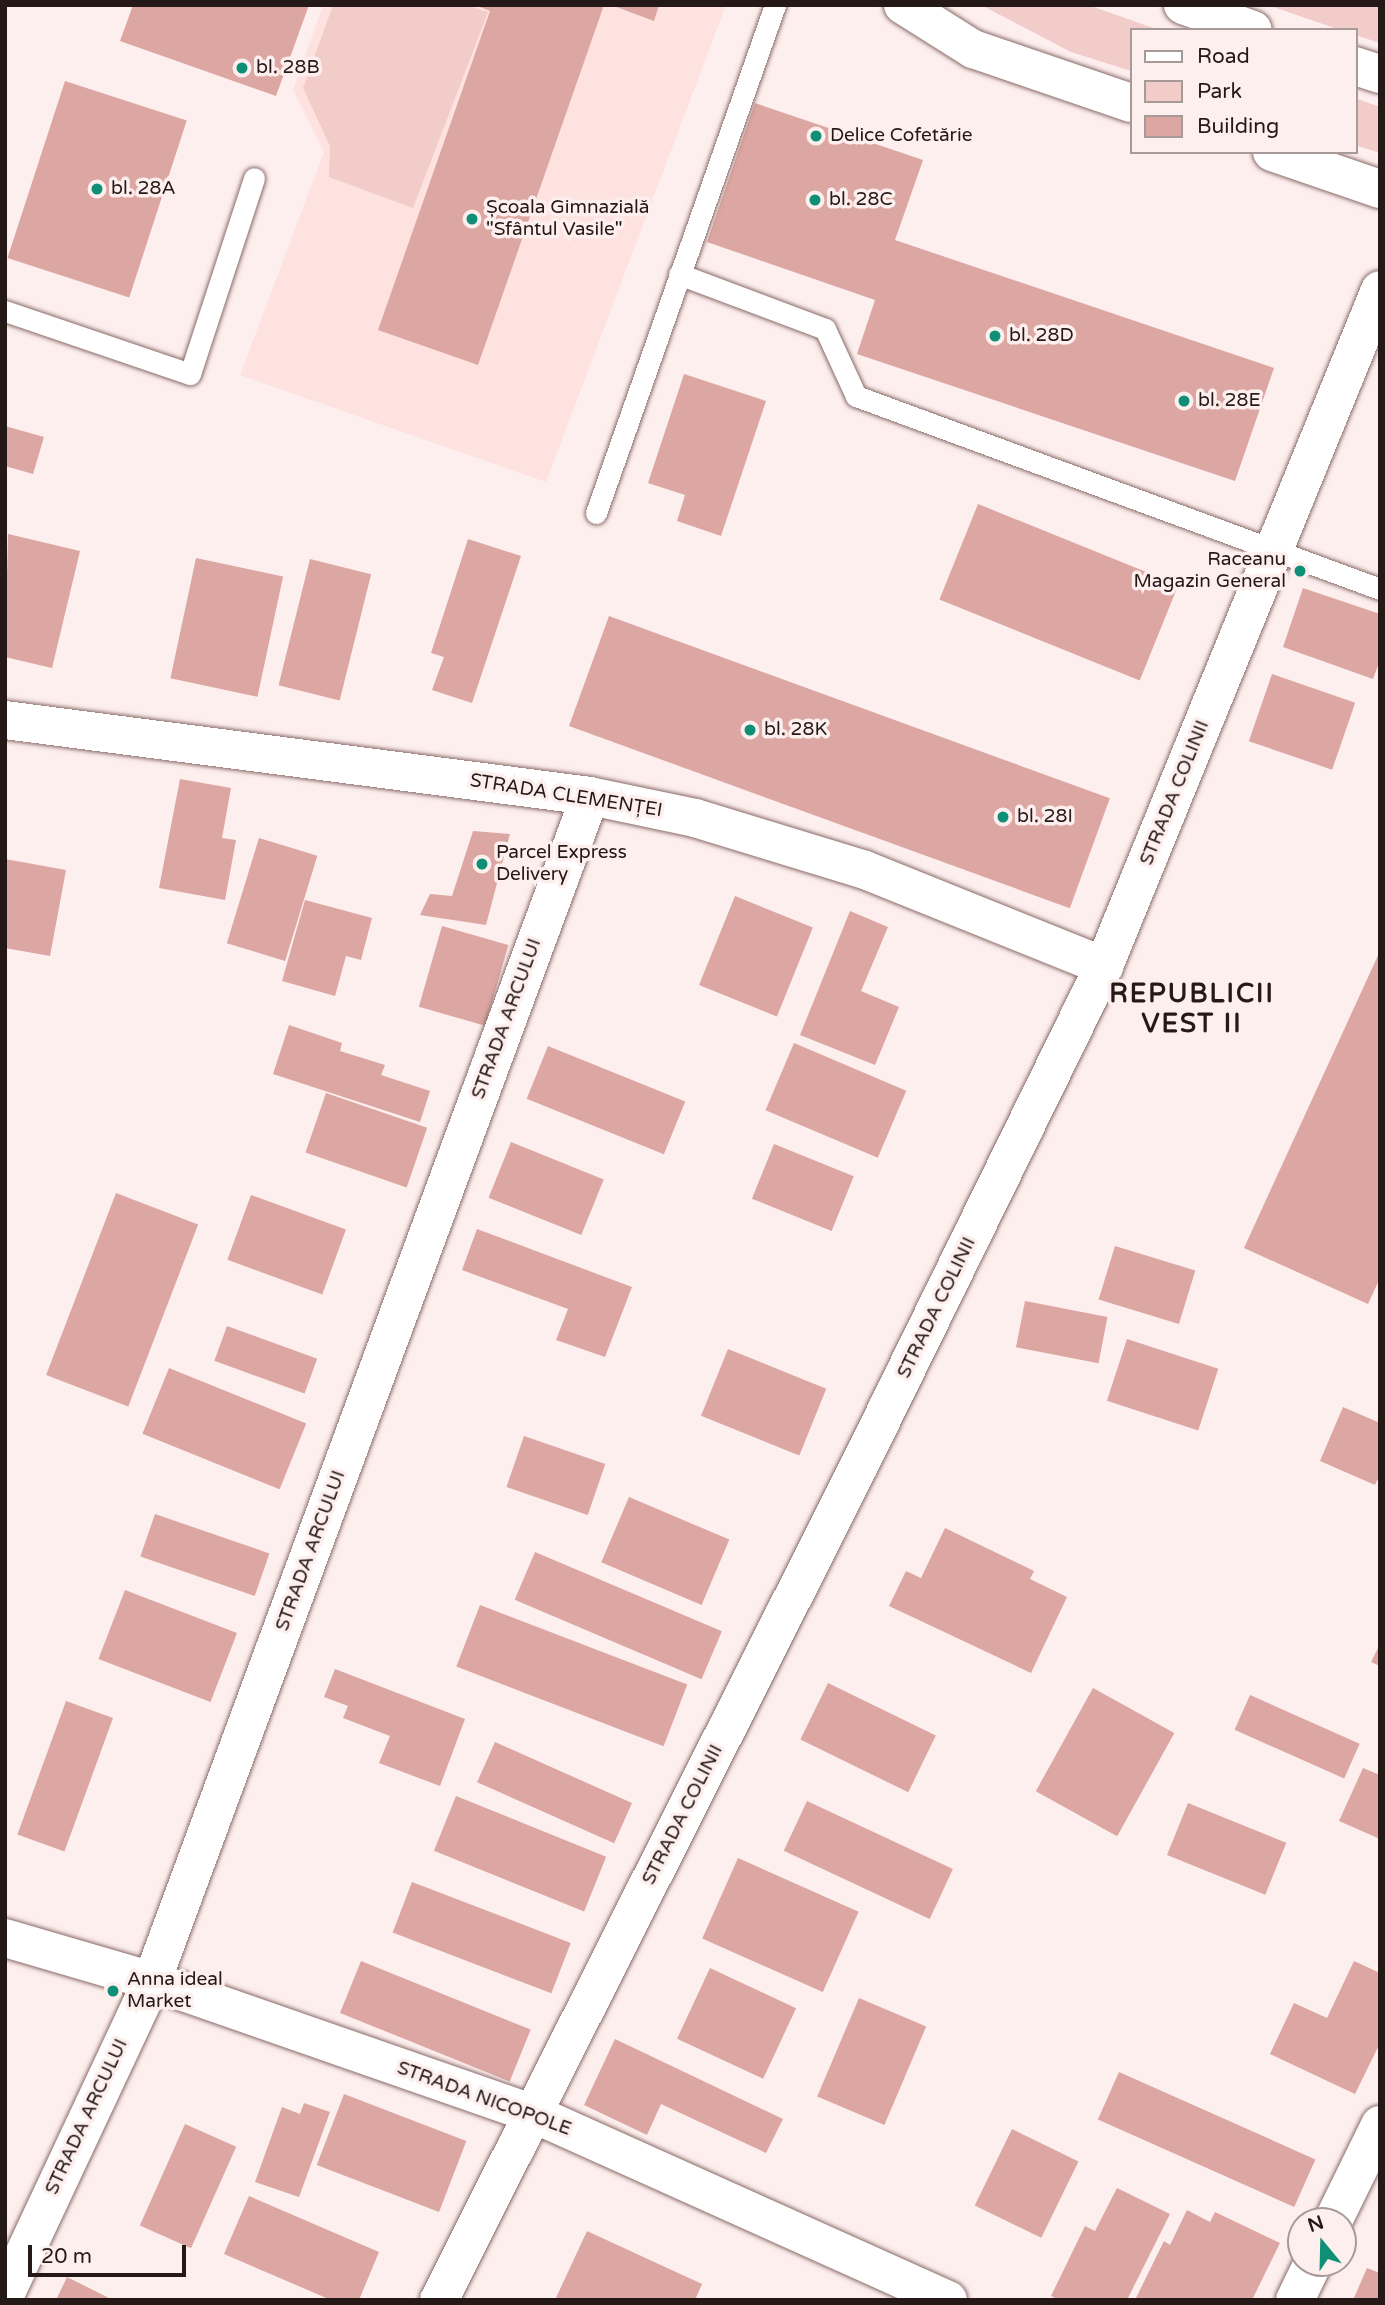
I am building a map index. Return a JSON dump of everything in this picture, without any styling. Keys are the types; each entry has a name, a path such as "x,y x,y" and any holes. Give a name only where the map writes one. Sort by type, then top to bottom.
{"street":[{"path":"904,5 973,49 1130,103"},
{"path":"1183,5 1247,28"},
{"path":"1357,67 1380,74"},
{"path":"1278,154 1380,190"},
{"name":"STRADA COLINII","path":"439,2300 860,1464 1104,966 1380,290"},
{"name":"STRADA CLEMENȚEI","path":"5,720 590,796 695,818 865,870 1104,966"},
{"name":"STRADA ARCULUI","path":"5,2295 152,1981 590,796"},
{"name":"STRADA NICOPOLE","path":"5,1938 152,1981 532,2113 948,2300"},
{"path":"1340,2207 1380,2125"},
{"path":"1295,2300 1306,2277"}],"lane":[{"path":"596,513 775,5"},
{"path":"5,311 190,374 254,178"},
{"path":"679,274 825,329 856,396 1380,589"}],"shaded area":[{"name":"Școala Gimnazială \"Sfântul Vasile\"","path":"323,5 726,5 546,482 240,375 324,152 293,90"}],"green space":[{"path":"333,5 466,5 488,12 413,208 329,177 330,146 303,88"},
{"path":"981,5 1088,5 1153,28 1130,28 1130,71 1071,52"},
{"path":"1268,5 1380,5 1380,43 1357,36 1357,28 1334,28"},
{"path":"1357,99 1380,107 1380,153 1357,146"}],"building":[{"name":"bl. 28B","path":"133,5 309,5 276,96 120,41"},
{"path":"475,5 604,5 478,365 378,330 490,11"},
{"path":"611,5 659,5 654,21"},
{"name":"bl. 28A","path":"65,81 187,121 129,297 8,258"},
{"path":"755,103 923,160 895,240 1274,368 1235,481 857,354 875,300 707,242"},
{"path":"684,374 766,401 721,536 677,521 685,495 648,483"},
{"path":"5,426 44,437 33,474 5,466"},
{"path":"978,504 1178,585 1140,680 939,599"},
{"path":"8,534 80,551 52,668 5,657"},
{"path":"468,539 521,556 472,703 432,690 444,657 431,653"},
{"path":"196,558 283,577 257,697 170,678"},
{"path":"310,559 371,574 340,700 279,685"},
{"path":"1303,588 1380,614 1380,660 1373,679 1283,647"},
{"name":"bl. 28K","path":"609,616 1110,798 1070,908 569,726"},
{"path":"1272,674 1355,703 1332,770 1249,741"},
{"path":"180,779 231,788 222,838 236,840 225,900 159,888"},
{"name":"Parcel Express Delivery","path":"473,831 510,834 486,925 420,915 430,894 452,896"},
{"path":"259,838 317,856 285,961 227,943"},
{"path":"5,859 66,870 50,956 5,948"},
{"path":"735,896 813,927 777,1016 699,985"},
{"path":"305,900 372,918 361,960 346,956 335,996 282,981"},
{"path":"850,911 888,927 861,991 899,1007 875,1065 800,1035"},
{"path":"442,926 508,945 485,1026 419,1007"},
{"path":"1380,951 1380,1278 1368,1304 1244,1248"},
{"path":"289,1025 342,1043 340,1051 385,1065 381,1075 430,1091 420,1122 273,1074"},
{"path":"794,1043 906,1091 878,1158 765,1110"},
{"path":"548,1046 685,1101 664,1154 527,1099"},
{"path":"326,1093 427,1128 407,1187 305,1153"},
{"path":"511,1142 604,1179 581,1235 489,1198"},
{"path":"774,1144 854,1176 832,1231 752,1199"},
{"path":"116,1193 198,1225 128,1407 46,1375"},
{"path":"251,1195 346,1230 322,1294 227,1260"},
{"path":"477,1229 632,1287 605,1357 556,1340 568,1309 462,1270"},
{"path":"1115,1246 1195,1271 1179,1324 1099,1300"},
{"path":"1025,1301 1107,1317 1098,1363 1016,1347"},
{"path":"227,1326 317,1359 305,1394 214,1361"},
{"path":"1127,1339 1218,1369 1198,1430 1107,1401"},
{"path":"728,1349 826,1389 799,1455 701,1416"},
{"path":"169,1368 306,1423 280,1489 142,1434"},
{"path":"1343,1407 1380,1423 1380,1475 1375,1485 1320,1461"},
{"path":"524,1436 605,1464 588,1515 506,1487"},
{"path":"629,1497 729,1540 702,1605 601,1562"},
{"path":"155,1514 269,1553 255,1596 140,1557"},
{"path":"945,1528 1034,1571 1030,1579 1067,1597 1031,1673 889,1606 906,1571 921,1578"},
{"path":"535,1552 722,1631 702,1679 515,1600"},
{"path":"125,1590 237,1633 211,1702 98,1659"},
{"path":"480,1605 687,1685 664,1746 456,1667"},
{"path":"1380,1644 1380,1666 1371,1662"},
{"path":"335,1669 465,1719 440,1786 379,1763 390,1736 343,1718 348,1706 324,1697"},
{"path":"828,1683 936,1736 908,1792 800,1740"},
{"path":"1093,1688 1174,1733 1117,1836 1036,1791"},
{"path":"1250,1695 1360,1744 1344,1779 1235,1730"},
{"path":"66,1701 113,1718 64,1852 17,1834"},
{"path":"495,1742 632,1803 614,1843 477,1782"},
{"path":"1363,1768 1380,1775 1380,1839 1339,1821"},
{"path":"456,1796 606,1857 584,1911 434,1851"},
{"path":"807,1801 953,1869 930,1919 784,1851"},
{"path":"1188,1803 1286,1843 1265,1895 1167,1855"},
{"path":"738,1858 859,1912 823,1992 702,1938"},
{"path":"412,1882 571,1943 551,1993 393,1932"},
{"path":"361,1961 531,2030 510,2081 340,2013"},
{"path":"1354,1961 1380,1973 1380,2043 1355,2094 1270,2054 1294,2003 1327,2018"},
{"path":"710,1968 796,2008 763,2079 677,2039"},
{"path":"859,1998 926,2027 884,2125 817,2096"},
{"path":"615,2039 783,2119 766,2153 661,2104 647,2135 584,2105"},
{"path":"1119,2072 1315,2159 1294,2207 1098,2120"},
{"path":"344,2094 466,2141 439,2212 317,2165"},
{"path":"304,2103 330,2112 299,2197 255,2182 282,2107 300,2114"},
{"path":"185,2124 236,2147 191,2248 140,2225"},
{"path":"1012,2129 1079,2161 1041,2238 975,2205"},
{"path":"1117,2188 1170,2214 1127,2300 1059,2300 1051,2296 1085,2226 1095,2231"},
{"path":"249,2196 379,2252 359,2300 331,2300 224,2254"},
{"path":"1187,2210 1210,2222 1215,2212 1280,2243 1252,2300 1135,2300 1164,2241 1170,2245"},
{"path":"587,2231 702,2284 695,2300 555,2300"},
{"path":"1367,2268 1380,2273 1380,2300 1353,2300"},
{"path":"67,2277 113,2300 56,2300"}],"place":[{"name":"bl. 28B","path":"242,68"},
{"name":"Delice Cofetărie","path":"816,136"},
{"name":"bl. 28A","path":"97,189"},
{"name":"bl. 28C","path":"815,200"},
{"name":"Școala Gimnazială \"Sfântul Vasile\"","path":"472,219"},
{"name":"bl. 28D","path":"995,336"},
{"name":"bl. 28E","path":"1184,401"},
{"name":"Raceanu Magazin General","path":"1300,571"},
{"name":"bl. 28K","path":"750,730"},
{"name":"bl. 28I","path":"1003,817"},
{"name":"Parcel Express Delivery","path":"482,864"},
{"name":"Anna ideal Market","path":"113,1991"}],"district":[{"name":"REPUBLICII VEST II","path":"1192,1009"}]}
